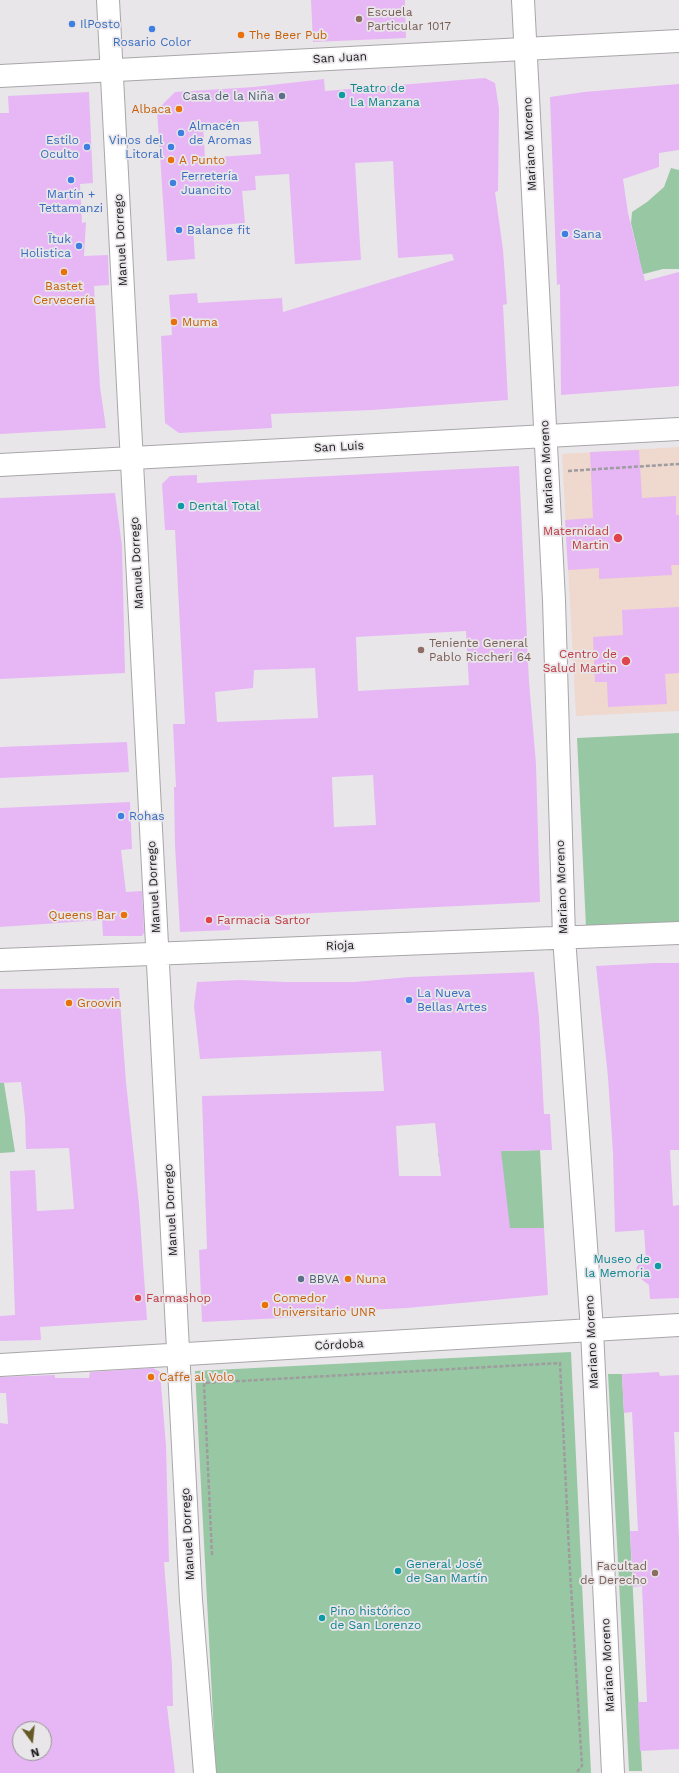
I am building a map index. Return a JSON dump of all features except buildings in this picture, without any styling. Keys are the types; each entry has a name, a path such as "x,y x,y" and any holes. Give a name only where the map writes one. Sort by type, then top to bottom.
{"street":[{"name":"Manuel Dorrego","path":"108,0 191,1600 205,1773"},
{"name":"Mariano Moreno","path":"523,0 554,608 564,937 592,1330 613,1773"},
{"name":"San Juan","path":"0,76 679,41"},
{"name":"San Luis","path":"0,465 679,429"},
{"name":"Rioja","path":"0,960 679,933"},
{"name":"Córdoba","path":"0,1364 679,1325"}],"path":[{"path":"547,472 679,464"},
{"path":"204,1383 560,1363 570,1571 582,1766 576,1773"}],"shaded area":[{"path":"679,447 679,711 576,716 562,454"}],"green space":[{"path":"671,168 679,170 679,269 663,269 632,277 606,273 639,257 631,223 632,212 647,202 664,187"},
{"path":"679,733 679,923 586,927 577,738"},
{"path":"0,1083 4,1083 15,1152 0,1153"},
{"path":"540,1150 544,1228 510,1228 442,1176 438,1153"},
{"path":"571,1352 591,1773 216,1773 195,1371"},
{"path":"608,1374 622,1374 642,1771 629,1771"}],"place":[{"name":"Escuela Particular 1017","path":"359,19"},
{"name":"IlPosto","path":"72,24"},
{"name":"Rosario Color","path":"152,29"},
{"name":"The Beer Pub","path":"241,35"},
{"name":"Teatro de La Manzana","path":"342,95"},
{"name":"Casa de la Niña","path":"282,96"},
{"name":"Albaca","path":"179,109"},
{"name":"Almacén de Aromas","path":"181,133"},
{"name":"Estilo Oculto","path":"87,147"},
{"name":"Vinos del Litoral","path":"171,147"},
{"name":"A Punto","path":"171,160"},
{"name":"Martín + Tettamanzi","path":"71,180"},
{"name":"Ferretería Juancito","path":"173,183"},
{"name":"Balance fit","path":"179,230"},
{"name":"Sana","path":"565,234"},
{"name":"Ïtuk Holistica","path":"79,246"},
{"name":"Bastet Cervecería","path":"64,272"},
{"name":"Muma","path":"174,322"},
{"name":"Dental Total","path":"181,506"},
{"name":"Maternidad Martin","path":"618,538"},
{"name":"Teniente General Pablo Riccheri 64","path":"421,650"},
{"name":"Centro de Salud Martin","path":"626,661"},
{"name":"Rohas","path":"121,816"},
{"name":"Queens Bar","path":"124,915"},
{"name":"Farmacia Sartor","path":"209,920"},
{"name":"La Nueva Bellas Artes","path":"409,1000"},
{"name":"Groovin","path":"69,1003"},
{"name":"Museo de la Memoria","path":"658,1266"},
{"name":"BBVA","path":"301,1279"},
{"name":"Nuna","path":"348,1279"},
{"name":"Farmashop","path":"138,1298"},
{"name":"Comedor Universitario UNR","path":"265,1305"},
{"name":"Caffe al Volo","path":"151,1377"},
{"name":"General José de San Martín","path":"398,1571"},
{"name":"Facultad de Derecho","path":"655,1573"},
{"name":"Pino histórico de San Lorenzo","path":"322,1618"}]}
